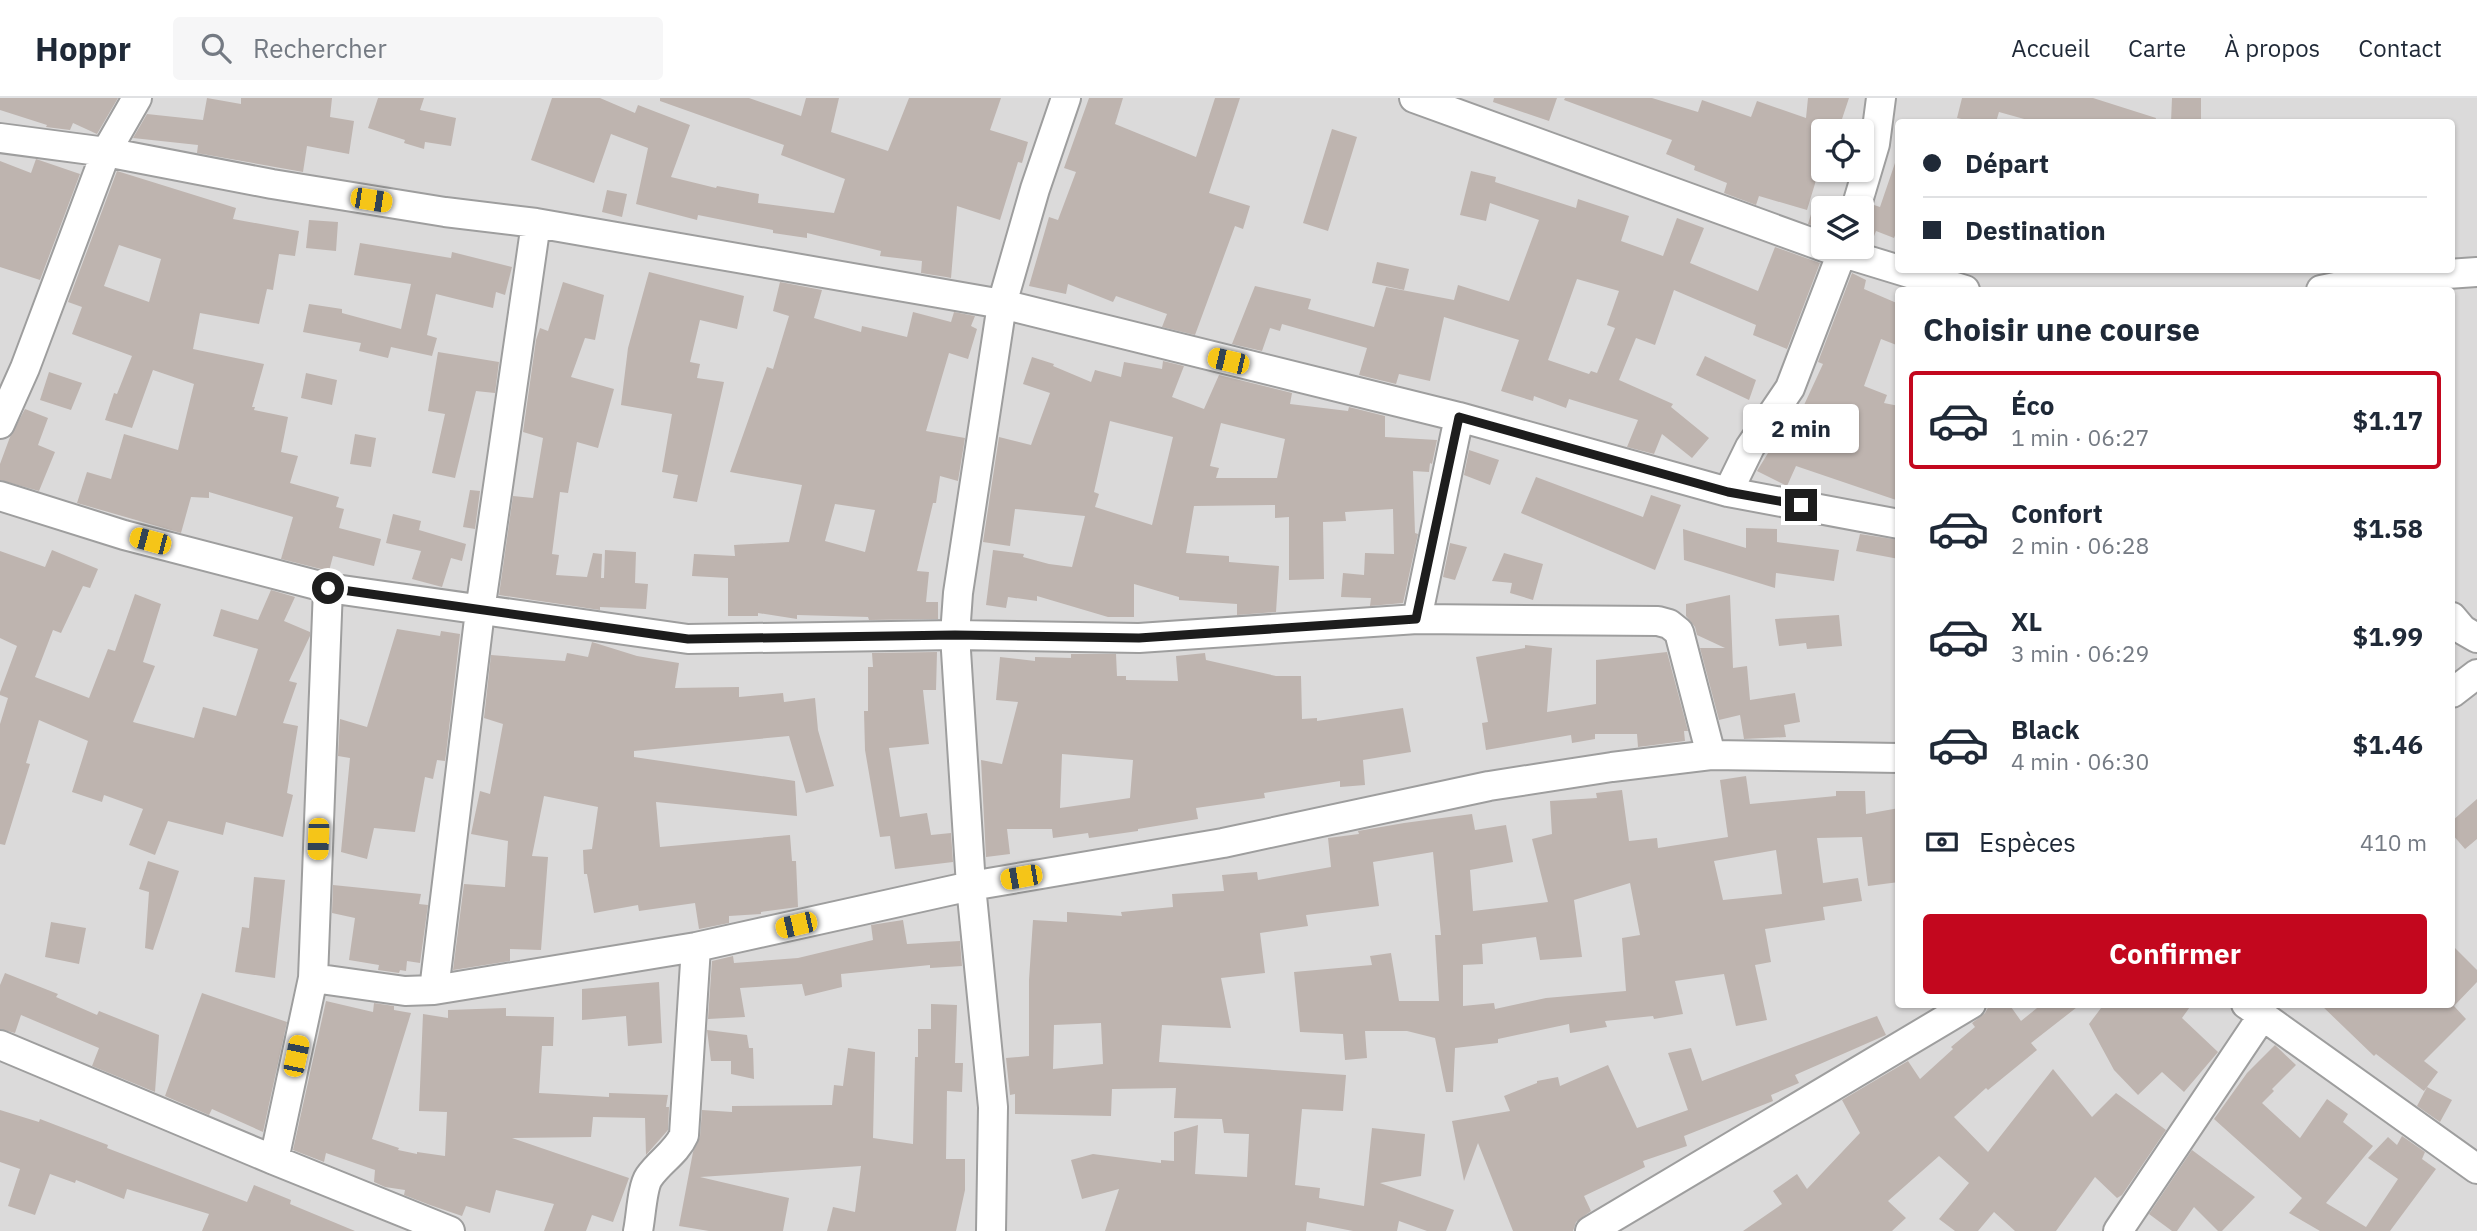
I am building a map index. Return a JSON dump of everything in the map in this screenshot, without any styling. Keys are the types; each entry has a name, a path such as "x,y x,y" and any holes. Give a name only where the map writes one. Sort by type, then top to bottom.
{"street":[{"path":"0,424 25,368 106,152 137,98"},
{"path":"991,1231 993,1107 971,886 955,635 958,593 1002,304 1035,189 1066,98"},
{"path":"1414,98 1811,240"},
{"path":"1860,196 1875,144 1881,98"},
{"path":"0,138 106,152 445,212 536,223 1002,304 1459,417 1728,492 1895,523"},
{"path":"434,990 480,611 536,223"},
{"path":"1728,492 1750,447 1790,388 1830,259"},
{"path":"1868,259 1895,268"},
{"path":"2335,287 2374,279 2477,272"},
{"path":"1912,273 1956,287"},
{"path":"1416,619 1459,417"},
{"path":"0,496 124,535 328,588 688,639 955,635 1139,638 1416,619 1638,620 1670,624 1679,632 1711,755"},
{"path":"274,1160 313,978 328,588"},
{"path":"2455,621 2463,630 2477,638"},
{"path":"2455,691 2477,674"},
{"path":"313,978 405,991 434,990 696,947 971,886 1223,843 1489,786 1612,767 1711,755 1895,758"},
{"path":"638,1231 646,1180 662,1161 678,1149 684,1135 696,947"},
{"path":"1590,1231 1965,1008"},
{"path":"2118,1231 2254,1010 2477,1169"},
{"path":"0,1045 450,1231"}],"shaded area":[{"path":"0,98 2477,98 2477,1231 0,1231"}],"building":[{"path":"0,98 118,98 97,134 73,123 70,130 46,127 47,125 0,110"},
{"path":"207,98 241,104 241,98 332,98 330,117 354,121 349,154 307,146 303,172 197,153 198,145 133,138 147,114 203,120"},
{"path":"378,98 424,98 420,110 456,118 451,146 425,142 424,149 368,128"},
{"path":"552,98 600,98 635,113 638,105 690,125 671,177 716,188 717,186 759,194 758,203 834,213 845,179 781,155 784,145 660,101 660,98 749,98 801,116 806,98 839,98 831,132 888,151 909,98 1001,98 990,130 1028,142 1022,163 1018,162 1000,220 957,206 951,278 921,273 922,261 880,256 881,251 807,233 807,238 773,233 773,230 698,215 697,220 636,204 648,148 611,134 594,183 531,160"},
{"path":"1089,98 1123,98 1115,124 1196,157 1215,98 1240,98 1209,193 1250,206 1243,229 1235,226 1195,335 1162,327 1167,314 1116,296 1113,302 1068,284 1066,294 1029,286 1049,217 1058,220 1076,172 1064,168"},
{"path":"1494,98 1557,98 1549,121 1493,102"},
{"path":"1652,98 1698,112 1702,100 1751,117 1757,101 1806,118 1808,98 1849,98 1842,119 1811,119 1811,182 1816,182 1807,210 1759,196 1756,205 1724,193 1727,183 1694,170 1695,166 1666,154 1672,140 1564,100"},
{"path":"1962,98 2093,98 2156,118 2024,119 1999,112 1997,119 1957,118"},
{"path":"2172,98 2201,98 2201,119 2171,119"},
{"path":"1332,129 1357,137 1328,231 1303,223"},
{"path":"36,159 80,174 40,280 0,267 0,161 31,173"},
{"path":"1895,163 1894,238 1876,231 1874,236 1874,205 1880,207"},
{"path":"117,171 236,208 233,219 299,231 295,256 279,254 273,290 267,289 259,324 200,313 193,349 264,364 252,407 255,407 254,410 288,417 281,452 298,456 290,483 339,497 336,507 344,509 339,528 381,539 374,566 333,556 329,571 281,559 293,517 209,492 209,498 191,497 181,533 77,503 87,472 111,479 124,434 178,450 194,384 153,370 132,428 105,420 114,393 117,394 132,356 72,334 82,307 68,302","holes":["119,245 161,259 149,302 104,286"]},
{"path":"1471,171 1496,177 1495,182 1576,208 1578,199 1629,216 1621,241 1663,256 1677,218 1704,228 1690,263 1758,291 1775,247 1820,263 1787,349 1753,335 1756,325 1674,290 1655,345 1636,338 1619,380 1673,404 1671,407 1709,438 1692,458 1662,434 1654,454 1627,447 1638,420 1569,399 1566,408 1534,396 1533,401 1501,391 1519,340 1444,317 1430,381 1399,374 1396,384 1359,375 1367,348 1282,324 1280,331 1270,328 1262,351 1232,344 1255,286 1311,299 1308,309 1374,327 1386,287 1454,300 1458,285 1509,301 1539,220 1490,203 1486,221 1460,215","holes":["1577,279 1619,291 1607,325 1615,328 1597,373 1591,371 1589,374 1548,360"]},
{"path":"607,190 627,194 622,217 602,212"},
{"path":"309,220 338,222 336,251 306,248"},
{"path":"360,243 451,258 452,252 512,267 505,295 496,292 493,308 436,294 427,335 437,338 432,356 391,347 388,358 359,351 361,343 303,332 309,304 342,309 342,313 401,329 411,284 354,275"},
{"path":"1377,262 1409,269 1404,290 1372,283"},
{"path":"649,272 744,296 737,329 700,320 690,362 700,364 697,378 724,382 697,502 673,498 678,475 662,472 672,414 621,405 628,348"},
{"path":"1852,273 1866,280 1864,289 1895,302 1895,344 1881,339 1864,386 1887,395 1884,403 1895,405 1895,500 1796,466 1787,486 1757,471 1784,427 1792,431 1823,364 1818,362"},
{"path":"563,282 604,295 595,340 585,338 571,377 614,389 598,448 577,442 568,493 560,492 552,554 559,555 556,575 587,577 593,553 602,554 601,578 604,578 605,550 636,552 635,583 648,584 646,609 600,607 600,610 499,595 513,496 533,498 543,438 523,432 536,340 540,328 548,331"},
{"path":"780,282 822,290 814,318 861,332 862,326 907,337 913,312 951,322 954,312 975,316 971,326 977,329 968,359 949,353 926,431 965,438 958,481 940,476 936,503 933,503 917,571 929,572 926,602 938,602 938,619 869,620 868,617 797,615 797,619 758,613 758,616 728,616 728,578 692,576 694,554 735,556 734,545 789,542 802,485 730,472 767,367 773,369 789,316 773,311","holes":["835,504 875,510 865,552 825,541"]},
{"path":"438,352 499,362 495,393 476,391 455,478 432,473 445,414 428,411"},
{"path":"1705,356 1756,380 1749,400 1696,375"},
{"path":"1032,357 1054,364 1053,366 1091,382 1095,370 1121,377 1124,362 1162,369 1163,361 1184,366 1172,397 1204,409 1219,375 1292,393 1290,404 1348,411 1349,407 1385,416 1385,437 1437,440 1429,472 1413,471 1415,533 1418,534 1403,603 1370,606 1371,598 1341,597 1343,573 1364,575 1365,553 1394,554 1393,509 1345,512 1346,521 1323,522 1324,579 1289,580 1289,517 1275,518 1275,505 1194,506 1186,553 1229,556 1229,562 1279,566 1276,612 1237,615 1237,604 1179,600 1179,597 1134,584 1134,617 1108,617 1037,596 1037,601 1008,597 1006,608 986,605 993,550 1024,554 1023,557 1072,567 1085,516 1015,509 1010,546 983,542 999,437 1031,445 1050,393 1023,384","holes":["1110,421 1173,437 1152,525 1095,507 1099,494 1094,492","1221,423 1285,439 1277,478 1216,478 1219,468 1210,466"]},
{"path":"49,372 82,383 71,410 40,400"},
{"path":"306,373 337,380 332,405 301,398"},
{"path":"25,409 48,418 38,445 55,452 39,491 0,480 0,464"},
{"path":"355,434 376,438 371,467 350,464"},
{"path":"1469,450 1499,460 1490,485 1464,475"},
{"path":"1536,477 1643,517 1651,495 1681,505 1655,570 1521,513"},
{"path":"470,490 480,491 475,529 463,527"},
{"path":"393,514 421,521 419,530 466,544 462,561 451,558 442,587 412,579 421,551 386,543"},
{"path":"1746,528 1777,529 1777,542 1839,550 1834,581 1776,573 1775,588 1684,560 1683,529 1746,548"},
{"path":"1860,534 1895,539 1895,558 1856,551"},
{"path":"1450,543 1467,547 1455,580 1443,577"},
{"path":"52,550 98,569 90,588 83,586 61,633 53,630 35,677 89,698 108,649 115,651 135,594 161,604 143,662 155,666 133,722 194,738 203,707 236,716 258,649 213,636 221,609 258,620 271,590 295,597 284,621 310,632 310,636 289,681 297,683 283,723 298,726 287,793 293,795 283,837 226,822 223,835 168,821 155,855 129,845 143,809 104,795 102,802 72,792 88,741 39,720 26,763 30,764 5,845 0,844 0,724 8,698 0,695 0,692 17,646 0,638 0,551 45,567"},
{"path":"1504,553 1543,564 1533,600 1510,593 1512,583 1492,581"},
{"path":"1730,595 1733,668 1747,666 1750,700 1795,693 1800,722 1784,725 1786,737 1744,739 1740,715 1719,720 1700,648 1725,648 1697,635 1695,627 1686,616 1686,604"},
{"path":"1839,615 1842,646 1807,649 1806,643 1779,646 1775,619"},
{"path":"397,629 440,636 441,631 460,634 446,754 445,761 437,760 433,779 425,777 415,832 374,828 367,859 341,852 350,758 338,756 340,719 367,727"},
{"path":"592,642 637,656 679,663 675,688 739,687 739,697 783,693 784,702 815,698 818,730 834,786 806,793 789,736 634,751 634,757 795,781 797,816 656,802 660,847 790,835 792,861 796,861 798,907 761,914 729,916 729,923 699,929 695,903 639,911 638,905 594,913 587,874 584,874 583,850 592,849 598,807 544,796 532,856 548,857 541,950 510,949 510,961 453,970 464,884 505,887 508,841 471,834 480,791 490,794 503,724 484,718 491,655 565,661 567,653 588,657"},
{"path":"1525,645 1552,648 1547,712 1596,704 1596,660 1667,652 1688,731 1684,731 1685,741 1638,747 1637,734 1595,734 1595,739 1572,743 1571,735 1486,750 1482,723 1488,722 1476,657 1525,648"},
{"path":"937,652 936,690 923,690 929,744 889,748 900,817 927,813 931,835 951,833 953,862 895,869 890,836 880,837 865,750 864,711 868,711 868,667 873,667 872,653"},
{"path":"1205,653 1206,660 1276,676 1301,676 1302,719 1317,718 1317,721 1403,708 1411,752 1363,760 1365,785 1340,787 1340,781 1264,793 1265,798 1196,808 1198,819 1138,831 1089,838 1088,833 1053,838 1052,829 1007,829 1010,854 986,857 981,760 1002,764 1018,702 996,700 1000,657 1035,661 1035,657 1071,658 1071,654 1116,654 1117,676 1126,676 1126,680 1178,681 1176,656","holes":["1062,754 1133,760 1130,798 1060,808"]},
{"path":"1746,776 1750,804 1836,796 1836,791 1865,791 1866,814 1895,809 1895,883 1868,886 1862,837 1817,838 1823,883 1858,878 1862,901 1823,907 1825,920 1765,929 1771,962 1755,965 1767,1020 1736,1026 1724,974 1675,981 1683,1014 1654,1019 1653,1016 1605,1021 1607,1027 1570,1033 1569,1024 1498,1039 1498,1043 1455,1048 1453,1092 1446,1092 1435,1038 1407,1031 1365,1031 1367,1058 1345,1060 1343,1034 1300,1032 1294,972 1372,965 1370,956 1391,953 1399,1001 1439,1001 1435,935 1441,935 1433,852 1373,862 1379,906 1306,915 1308,926 1260,933 1265,973 1221,978 1231,1028 1162,1025 1159,1062 1346,1075 1343,1111 1302,1109 1295,1185 1320,1188 1319,1198 1364,1206 1372,1128 1425,1134 1421,1176 1380,1183 1454,1210 1446,1231 1427,1231 1399,1221 1397,1231 1353,1231 1307,1222 1306,1231 1105,1231 1119,1189 1082,1199 1071,1160 1093,1154 1161,1163 1161,1160 1174,1161 1174,1132 1198,1125 1195,1174 1247,1177 1249,1134 1224,1133 1222,1119 1174,1118 1176,1088 1112,1089 1111,1116 1015,1114 1015,1094 1010,1095 1006,1058 1029,1056 1029,980 1033,920 1067,922 1067,912 1122,916 1121,912 1173,907 1172,894 1224,891 1222,875 1257,872 1258,880 1331,867 1328,838 1404,823 1472,814 1475,830 1506,825 1513,862 1470,870 1473,911 1548,902 1532,839 1552,834 1550,801 1597,798 1596,793 1622,790 1629,841 1657,838 1658,848 1728,837 1720,780","holes":["1776,850 1782,894 1723,900 1714,861","1630,883 1640,935 1622,938 1626,991 1546,998 1495,1009 1494,1003 1463,1006 1463,965 1483,964 1482,944 1536,937 1540,960 1582,957 1574,900","1101,1023 1103,1064 1053,1069 1054,1025"]},
{"path":"2477,799 2477,839 2465,849 2455,837 2455,818"},
{"path":"148,861 179,871 153,950 145,948 149,892 139,889"},
{"path":"254,877 285,880 275,978 235,972 242,927 249,928"},
{"path":"333,885 421,894 419,904 428,905 420,963 407,961 406,971 400,970 399,973 378,970 379,965 349,960 355,918 332,913"},
{"path":"903,920 907,944 960,941 962,966 930,968 930,965 841,974 842,987 805,996 802,984 740,988 745,1017 708,1019 712,961 733,956 734,963 798,958 873,940 871,925"},
{"path":"51,922 86,928 79,964 45,957"},
{"path":"2455,948 2477,970 2477,982 2455,1005"},
{"path":"5,973 58,994 56,997 97,1015 99,1011 159,1035 155,1092 92,1066 99,1048 21,1015 15,1033 0,1029 0,985"},
{"path":"659,982 662,1043 628,1046 626,1016 582,1020 582,989"},
{"path":"202,993 287,1022 263,1132 212,1109 209,1115 165,1096"},
{"path":"326,1001 373,1012 374,1003 394,1006 394,1010 411,1013 372,1139 399,1148 398,1150 445,1156 447,1112 419,1111 423,1014 448,1018 448,1010 506,1008 506,1016 554,1017 553,1046 542,1046 539,1093 609,1097 609,1093 668,1095 668,1130 646,1155 645,1118 593,1117 591,1137 512,1138 629,1178 613,1222 592,1215 586,1231 544,1231 554,1204 496,1190 490,1213 466,1206 462,1216 430,1205 404,1195 405,1190 374,1182 375,1170 326,1153 324,1162 293,1150"},
{"path":"931,1004 957,1005 955,1063 963,1063 962,1092 947,1091 946,1159 965,1159 965,1190 956,1231 827,1231 833,1207 855,1212 861,1166 700,1177 789,1198 783,1231 709,1231 679,1226 693,1152 700,1137 702,1110 732,1112 732,1106 832,1105 834,1085 843,1086 848,1048 875,1052 873,1138 913,1144 918,1029 931,1029"},
{"path":"2455,1007 2466,1019 2424,1061 2438,1072 2424,1091 2376,1054 2374,1056 2324,1008"},
{"path":"1988,1008 2012,1008 2021,1021 2037,1008 2076,1008 2031,1043 2037,1050 1988,1090 1986,1088 1954,1117 1988,1152 2053,1069 2092,1117 2116,1093 2166,1130 2122,1195 2117,1198 2095,1177 2056,1231 2015,1231 1994,1212 1978,1231 1955,1231 1939,1219 1969,1183 1939,1156 1888,1201 1906,1218 1892,1231 1743,1231 1782,1204 1773,1191 1797,1174 1807,1189 1860,1133 1842,1100 1908,1061 1920,1079 1975,1027 1972,1023"},
{"path":"2101,1008 2189,1008 2182,1018 2218,1052 2184,1092 2162,1072 2138,1095 2114,1070 2089,1024"},
{"path":"1877,1016 1886,1035 1795,1075 1799,1083 1771,1095 1773,1101 1684,1136 1687,1146 1643,1161 1645,1167 1584,1196 1591,1211 1576,1222 1573,1231 1513,1231 1478,1143 1464,1181 1452,1121 1510,1111 1504,1096 1537,1081 1558,1077 1560,1086 1608,1065 1637,1128 1688,1110 1668,1053 1691,1048 1702,1081"},
{"path":"707,1030 747,1035 749,1048 753,1048 754,1079 731,1074 731,1061 711,1061"},
{"path":"2275,1045 2296,1065 2262,1103 2300,1138 2327,1099 2348,1114 2343,1122 2373,1146 2326,1203 2366,1227 2398,1179 2368,1158 2388,1137 2397,1145 2402,1136 2425,1152 2422,1159 2436,1169 2390,1231 2320,1231 2289,1213 2302,1198 2214,1119 2247,1073"},
{"path":"2427,1087 2452,1100 2440,1122 2417,1106"},
{"path":"0,1110 39,1122 40,1119 247,1202 254,1185 291,1200 290,1204 355,1231 202,1231 209,1214 127,1189 124,1199 76,1180 75,1183 50,1174 35,1215 8,1206 20,1169 0,1162"},
{"path":"2192,1150 2255,1197 2222,1231 2218,1231 2194,1207 2177,1231 2172,1231 2149,1214"}],"route":[{"path":"328,588 688,639 955,635 1139,638 1416,619 1459,417 1728,492 1801,505"}]}
